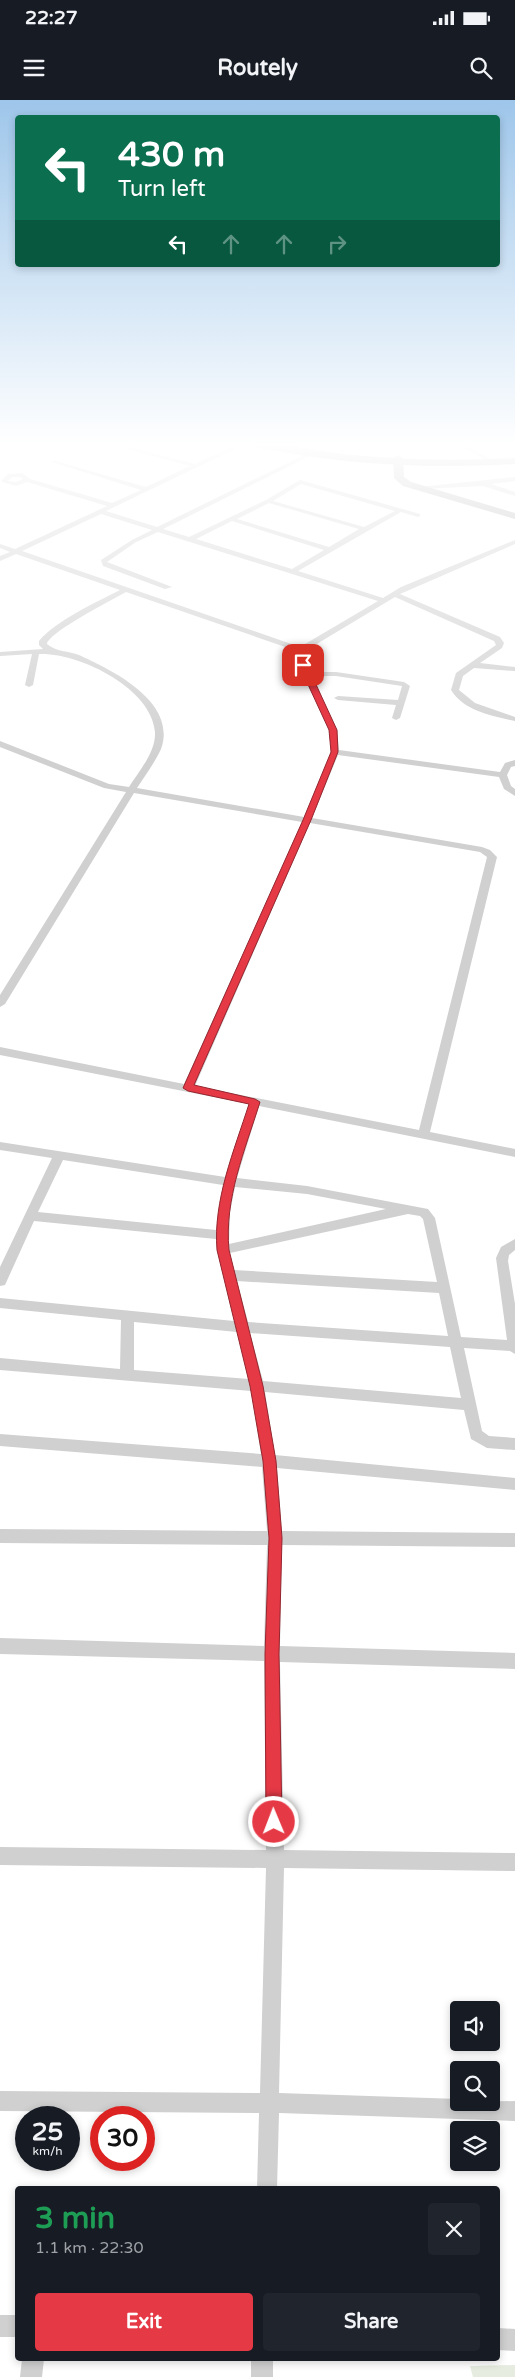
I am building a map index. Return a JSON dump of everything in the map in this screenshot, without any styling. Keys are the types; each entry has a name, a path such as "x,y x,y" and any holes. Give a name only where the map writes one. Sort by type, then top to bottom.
{"street":[{"path":"11,550 301,650"},
{"path":"0,559 20,550"},
{"path":"120,550 103,561 103,563 168,586"},
{"path":"222,550 382,600"},
{"path":"292,572 330,550"},
{"path":"301,650 382,600 496,550"},
{"path":"51,651 44,645 43,641 47,637 76,617 126,590"},
{"path":"394,594 497,639 500,643 499,646 459,675 455,690 457,695 478,708 515,719"},
{"path":"188,1088 307,820 335,752 333,730 300,657 301,650"},
{"path":"0,654 51,651 72,655 128,685 146,700 155,714 160,732 156,750 0,1004"},
{"path":"29,685 36,652"},
{"path":"472,665 515,669"},
{"path":"308,674 336,674 404,684 406,686 396,718"},
{"path":"338,698 401,703"},
{"path":"0,744 101,785 482,850 490,854 492,857 423,1136"},
{"path":"335,752 503,775"},
{"path":"515,763 508,765 503,775 507,787 515,793"},
{"path":"0,1051 515,1153"},
{"path":"255,1102 229,1182 222,1242 256,1386 270,1461 275,1538 272,1654 275,1859 267,2186"},
{"path":"0,1146 229,1182 307,1190 412,1208 424,1212 429,1218 476,1435 481,1440 515,1444"},
{"path":"0,1281 59,1155"},
{"path":"30,1216 222,1242 412,1208"},
{"path":"0,1304 242,1327 515,1347 502,1254 506,1249 515,1244"},
{"path":"229,1275 445,1288"},
{"path":"127,1375 128,1316"},
{"path":"0,1364 468,1404"},
{"path":"0,1440 270,1461 515,1484"},
{"path":"0,1536 515,1540"},
{"path":"0,1646 515,1660"},
{"path":"0,1856 515,1862"},
{"path":"0,2100 269,2102 515,2111"},
{"path":"0,2326 15,2326"},
{"path":"500,2339 515,2340"},
{"path":"31,2377 33,2361"},
{"path":"262,2361 262,2377"}],"shaded area":[{"path":"515,2365 515,2377 473,2377 470,2366"}],"route":[{"path":"274,1822 272,1654 275,1538 270,1461 256,1386 223,1250 222,1235 229,1182 255,1102 188,1088 307,820 335,752 333,730 303,665"}]}
